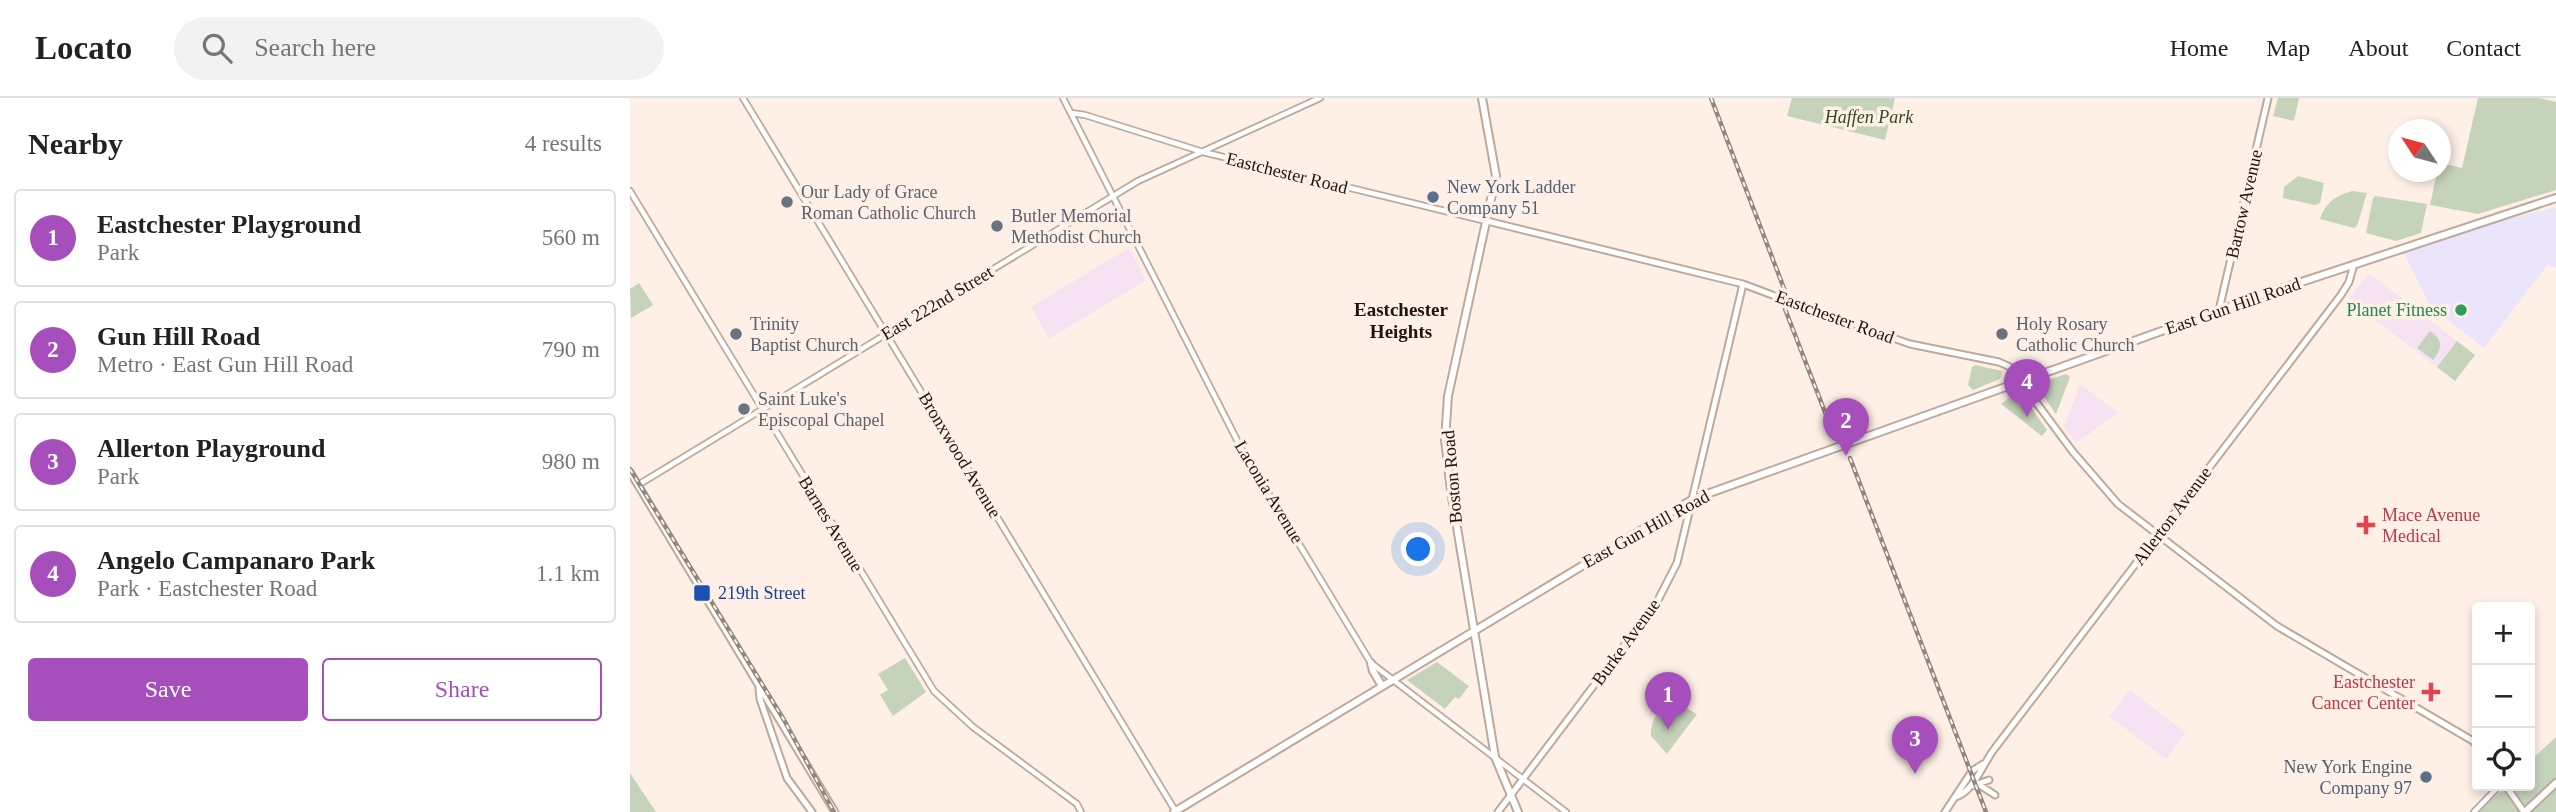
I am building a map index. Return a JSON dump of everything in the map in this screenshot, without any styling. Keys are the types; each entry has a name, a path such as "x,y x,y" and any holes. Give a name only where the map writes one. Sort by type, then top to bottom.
{"main road":[{"name":"Boston Road","path":"1482,98 1496,176 1448,396 1446,440 1450,487 1495,757 1518,812"},
{"name":"Bartow Avenue","path":"2219,310 2269,98"},
{"name":"East Gun Hill Road","path":"1175,812 1693,499 2219,310 2556,198"},
{"name":"Eastchester Road","path":"1487,221 1743,284 1910,344 2005,364 2021,381 2073,452 2118,504 2277,626 2472,740"},
{"name":"Allerton Avenue","path":"1945,812 1972,771 1983,764 2342,295 2354,264"},
{"name":"Burke Avenue","path":"1498,812 1657,602 1677,563 1743,284"},
{"path":"630,472 835,812"},
{"path":"1371,663 1382,685"},
{"path":"759,686 760,699 788,778 812,812"},
{"path":"766,697 771,727"},
{"name":"Allerton Avenue","path":"1956,797 1961,796 1970,786 1983,764"},
{"path":"1970,786 1989,780"},
{"path":"1979,783 1995,794"},
{"path":"2509,791 2524,812 2556,783"}],"street":[{"name":"Bronxwood Avenue","path":"743,98 1175,812"},
{"name":"Laconia Avenue","path":"1063,98 1241,448 1371,663 1566,812"},
{"name":"East 222nd Street","path":"638,485 1138,181 1320,98"},
{"name":"Eastchester Road","path":"1070,113 1085,115 1203,152 1487,221"},
{"name":"Barnes Avenue","path":"630,191 934,691 973,727 1077,804 1081,812"},
{"path":"2474,812 2495,791"}],"shaded area":[{"path":"2556,207 2556,269 2548,264 2484,348 2430,306 2403,252 2507,219"},
{"path":"1129,248 1146,280 1049,339 1031,307"},
{"path":"2369,273 2475,355 2455,381 2348,299"},
{"path":"2080,384 2118,413 2076,443 2064,427"},
{"path":"2130,690 2186,733 2166,759 2109,716"}],"green space":[{"name":"Haffen Park","path":"1792,98 1895,98 1885,140 1787,116"},
{"path":"2278,98 2299,98 2294,121 2273,116"},
{"path":"2478,98 2539,98 2556,102 2556,190 2478,214 2430,205 2435,182 2451,182 2451,165 2462,168"},
{"path":"2298,176 2324,183 2320,203 2315,205 2283,198 2284,187"},
{"path":"2353,191 2367,193 2357,226 2354,228 2320,219 2332,200"},
{"path":"2376,196 2427,204 2421,233 2396,241 2366,233 2373,198"},
{"path":"639,283 653,305 631,318 630,289"},
{"path":"2430,331 2440,344 2439,352 2433,360 2417,348"},
{"path":"2457,341 2475,355 2455,381 2437,367"},
{"path":"1975,365 2002,371 2000,379 1973,390 1968,385 1972,367"},
{"path":"2066,374 2070,377 2056,414 2037,387 2039,383"},
{"path":"2015,393 2022,395 2047,430 2042,436 2001,404"},
{"path":"905,658 926,692 893,716 880,695 888,690 878,674"},
{"path":"1437,662 1469,686 1459,699 1455,697 1445,709 1407,680"},
{"path":"1675,706 1697,714 1667,754 1651,736 1651,730 1659,713"},
{"path":"2556,737 2556,812 2476,812 2501,791 2535,791 2535,756"},
{"path":"630,773 656,812 630,812"}],"railway":[{"path":"1711,98 1785,291"},
{"path":"1785,309 1835,438"},
{"path":"1850,458 1986,812"},
{"path":"630,469 784,720 834,812"}],"place":[{"name":"New York Ladder Company 51","path":"1433,197"},
{"name":"Our Lady of Grace Roman Catholic Church","path":"787,202"},
{"name":"Butler Memorial Methodist Church","path":"997,226"},
{"name":"Planet Fitness","path":"2461,310"},
{"name":"Trinity Baptist Church","path":"736,334"},
{"name":"Holy Rosary Catholic Church","path":"2002,334"},
{"name":"Saint Luke's Episcopal Chapel","path":"744,409"},
{"name":"Angelo Campanaro Park","path":"2027,417"},
{"name":"Gun Hill Road","path":"1846,456"},
{"name":"Mace Avenue Medical","path":"2366,525"},
{"name":"219th Street","path":"702,593"},
{"name":"Eastchester Cancer Center","path":"2431,692"},
{"name":"Eastchester Playground","path":"1668,730"},
{"name":"Allerton Playground","path":"1915,774"},
{"name":"New York Engine Company 97","path":"2426,777"}],"district":[{"name":"Eastchester Heights","path":"1401,320"}]}
